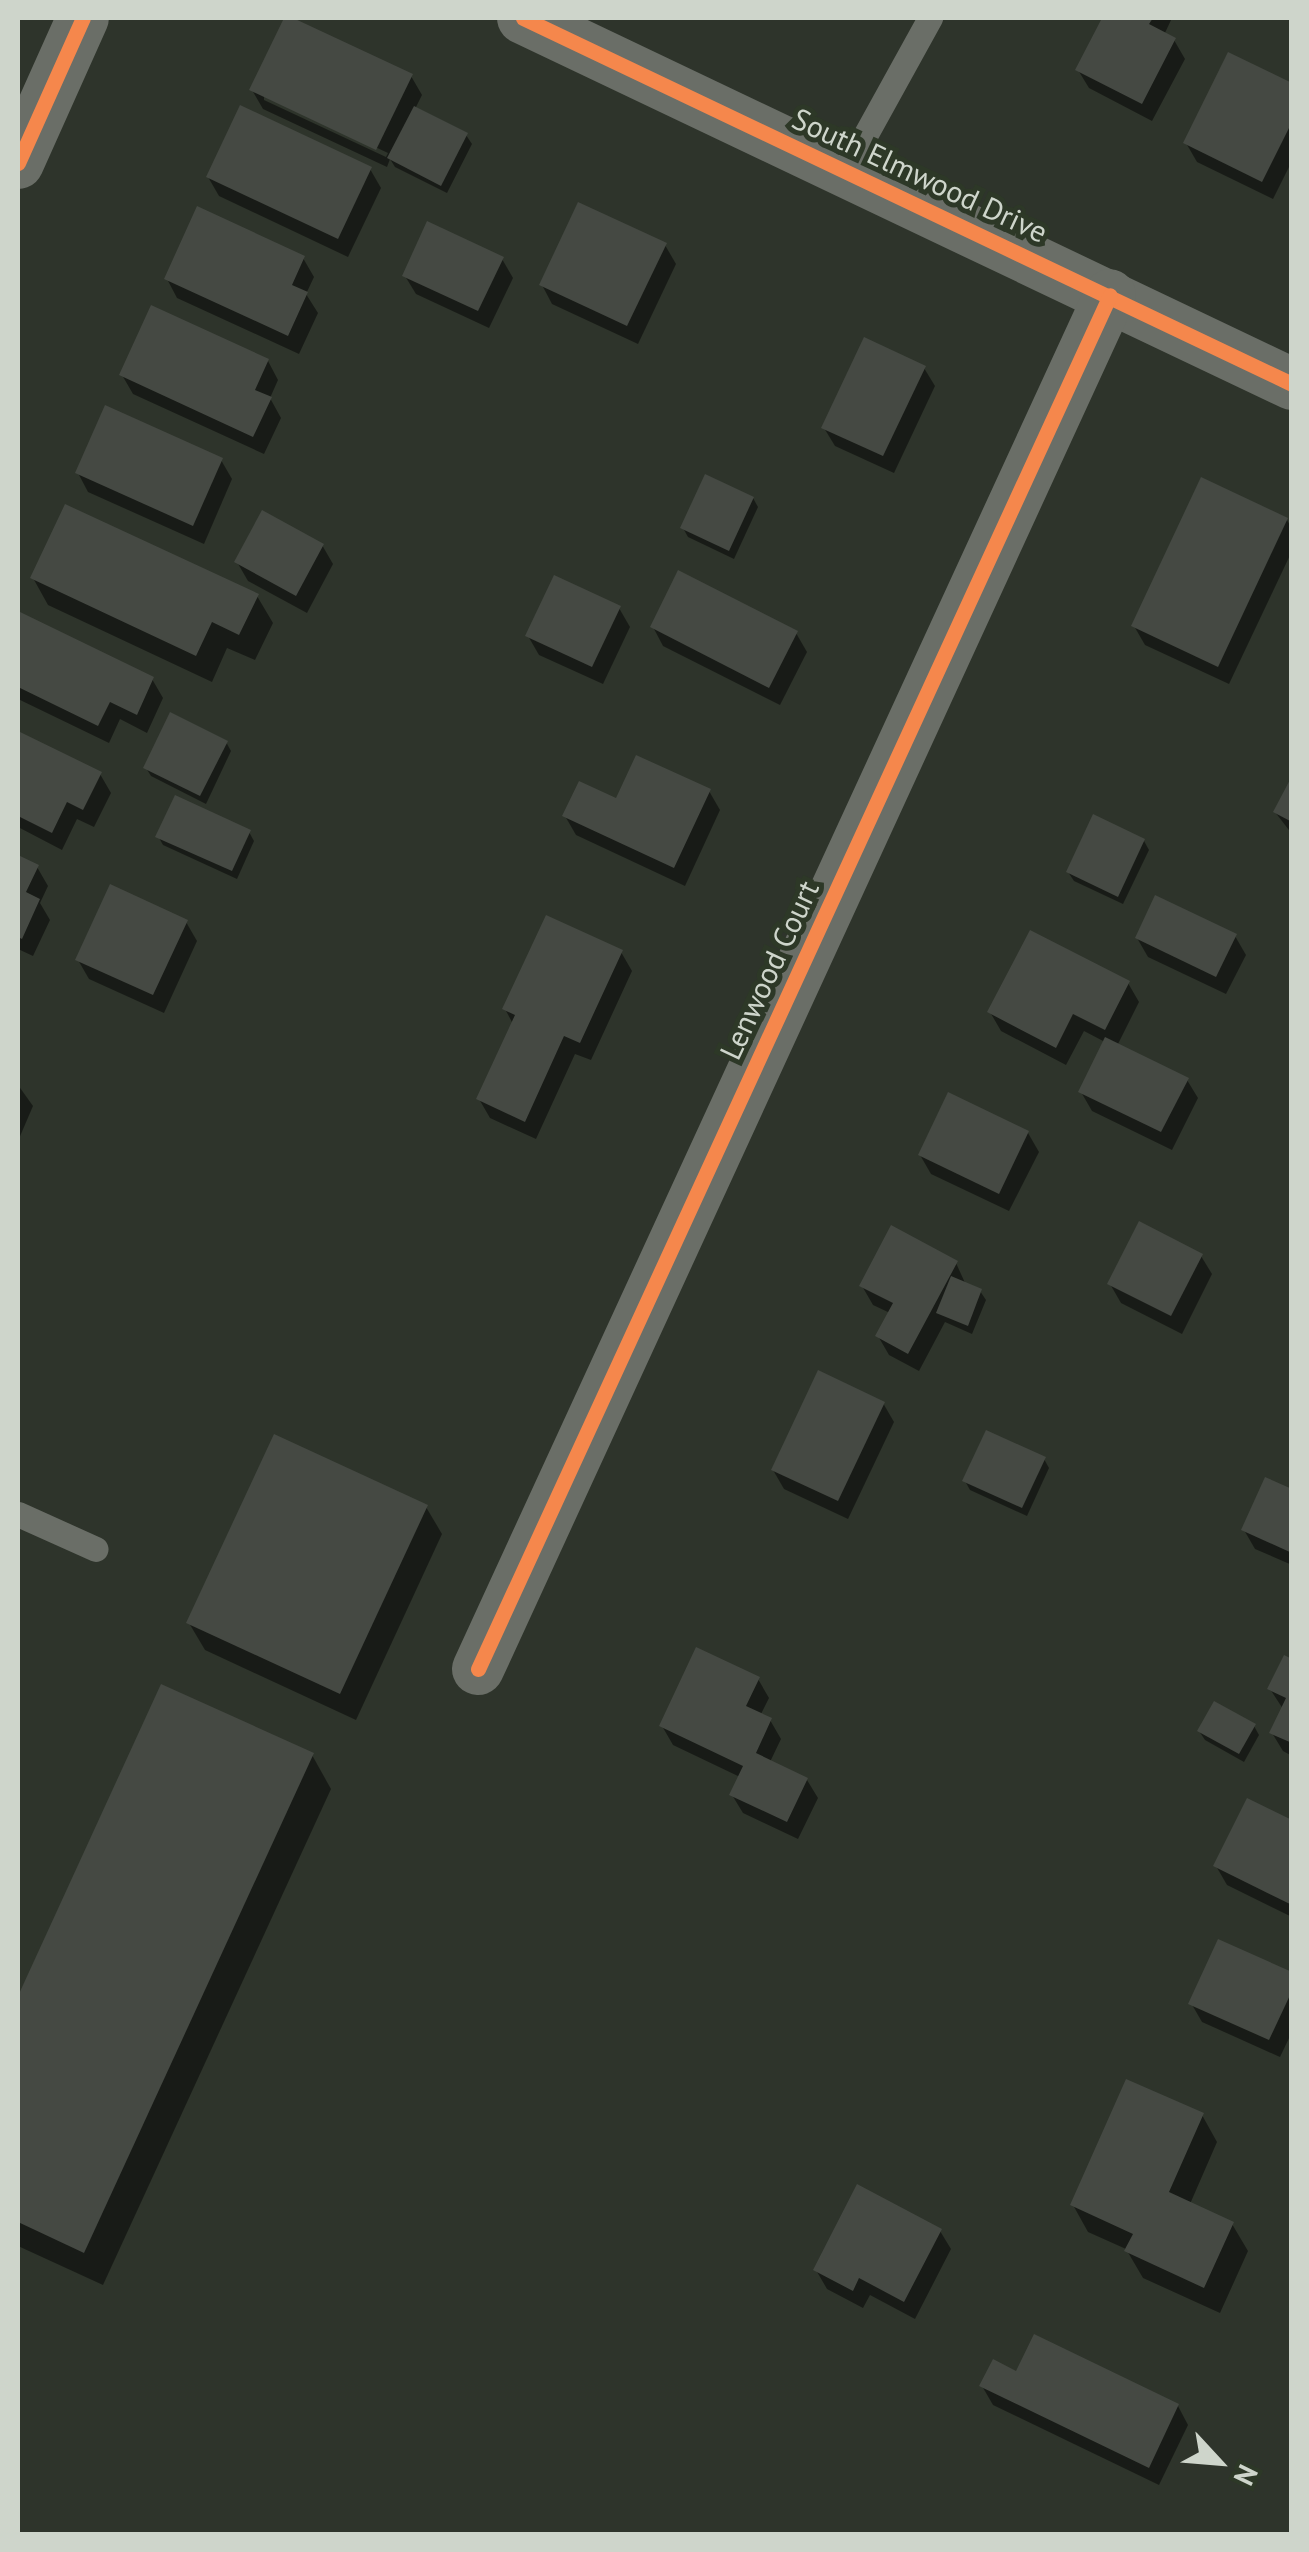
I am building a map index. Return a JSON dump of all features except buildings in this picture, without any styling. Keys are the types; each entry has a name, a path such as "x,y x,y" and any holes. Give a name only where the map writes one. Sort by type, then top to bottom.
{"street":[{"path":"18,163 83,18"},
{"name":"South Elmwood Drive","path":"524,18 1292,384"},
{"name":"Lenwood Court","path":"478,1669 1110,294"}],"lane":[{"path":"846,170 930,18"},
{"path":"18,1514 96,1549"}],"cycle path":[{"path":"18,163 83,18"},
{"path":"523,18 1292,384"},
{"path":"478,1669 1110,295"}]}
